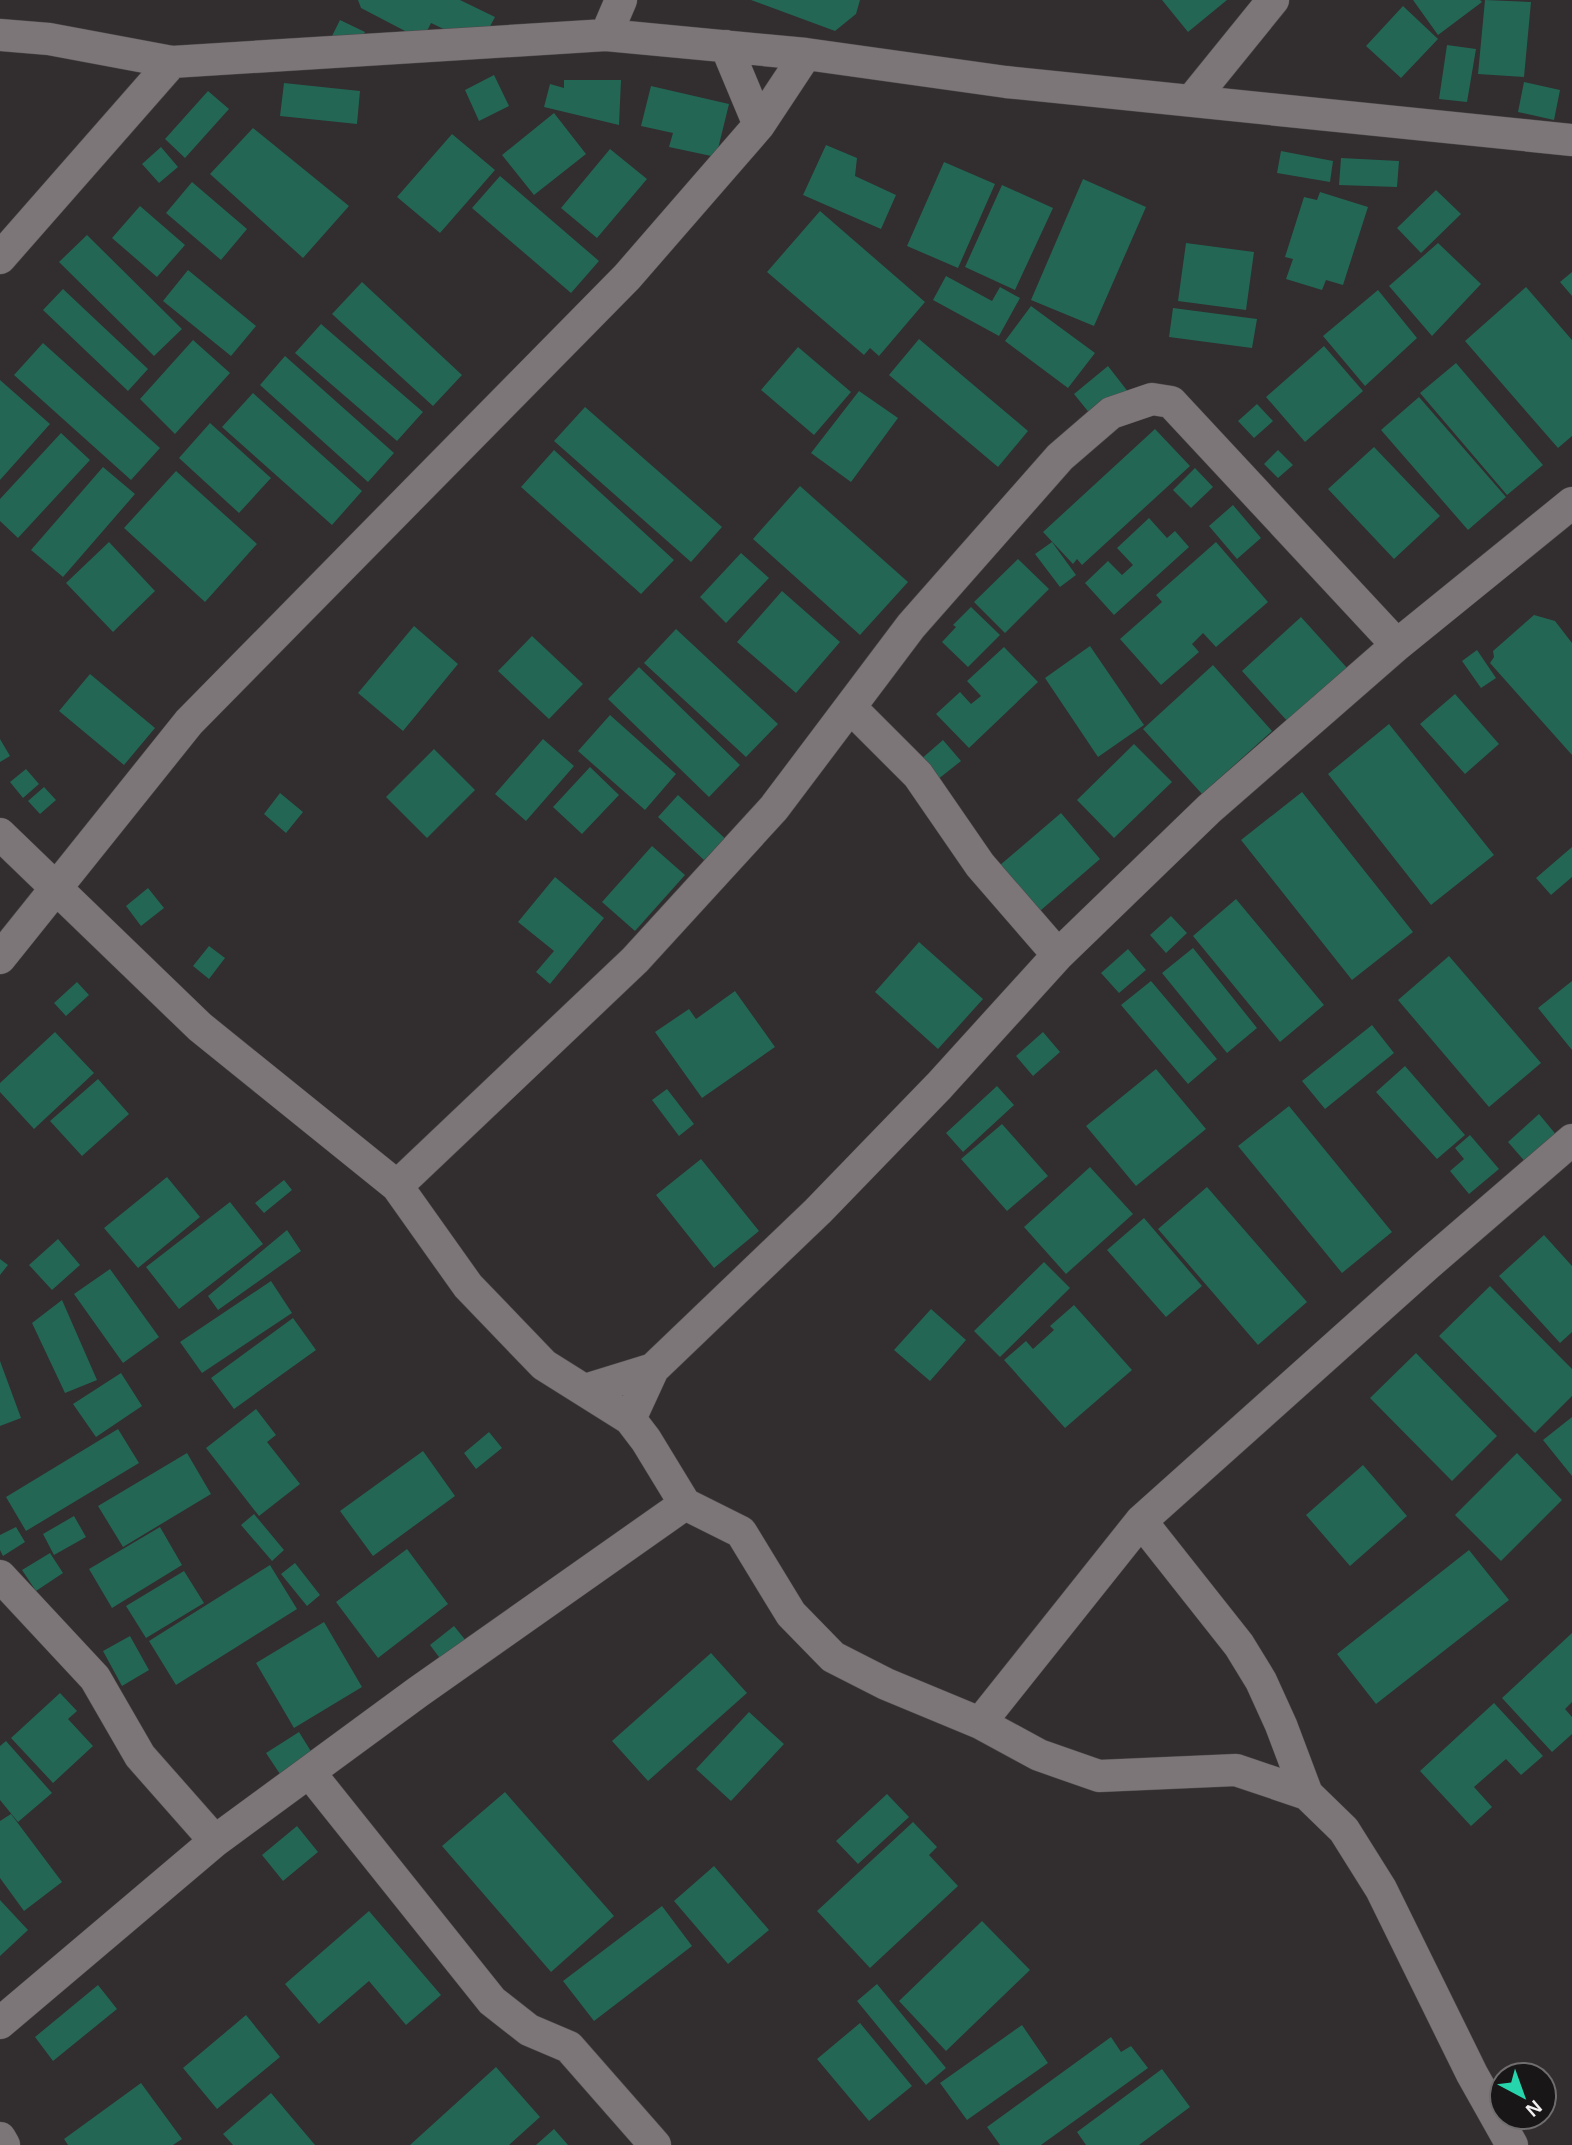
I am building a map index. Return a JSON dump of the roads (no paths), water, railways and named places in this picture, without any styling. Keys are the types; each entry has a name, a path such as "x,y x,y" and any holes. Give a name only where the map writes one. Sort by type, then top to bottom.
{"street":[{"path":"606,35 621,0"},
{"path":"1192,100 1273,0"},
{"path":"0,35 49,40 172,62 606,35 806,54 1006,82 1572,140"},
{"path":"726,46 759,125"},
{"path":"0,958 189,722 627,276 759,125 806,54"},
{"path":"0,258 172,62"},
{"path":"397,1186 635,960 774,808 911,626 1060,457 1111,413 1152,399 1171,402 1397,645"},
{"path":"630,1419 653,1369 818,1211 939,1086 1058,955 1209,809 1397,645 1572,503"},
{"path":"849,707 918,775 980,865 1058,955"},
{"path":"0,834 200,1027 397,1186 468,1286 544,1365 630,1419 685,1504 741,1532 791,1614 833,1657 886,1685 981,1723 1039,1755 1099,1776 1236,1770 1307,1794"},
{"path":"981,1723 1140,1521 1406,1283 1572,1140"},
{"path":"585,1390 653,1369"},
{"path":"0,2023 215,1841 429,1684 685,1504"},
{"path":"1140,1521 1239,1645 1261,1681 1307,1794 1344,1830 1381,1889 1472,2074 1512,2145"},
{"path":"0,1576 95,1678 140,1756 215,1841"},
{"path":"309,1772 492,2001 529,2030 569,2047 655,2145"},
{"path":"0,2138 4,2145"}]}
